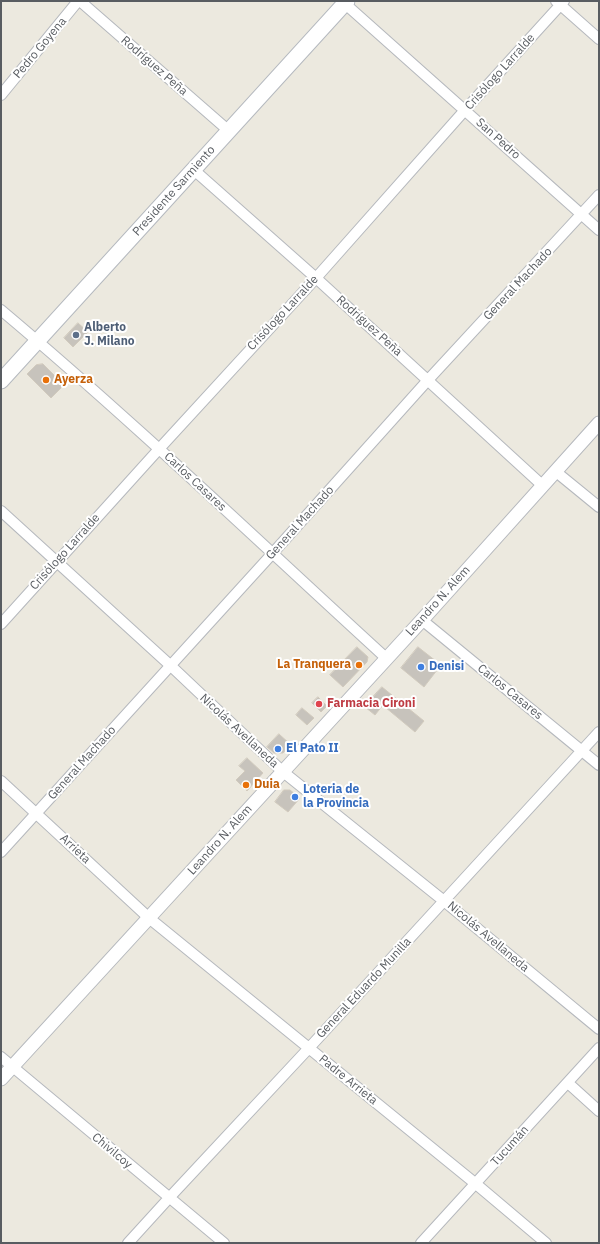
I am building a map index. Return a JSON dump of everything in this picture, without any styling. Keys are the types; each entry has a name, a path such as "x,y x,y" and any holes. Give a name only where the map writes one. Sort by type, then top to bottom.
{"main road":[{"name":"Presidente Sarmiento","path":"1,381 345,2"}],"street":[{"name":"Pedro Goyena","path":"1,95 79,1"},
{"name":"Rodríguez Peña","path":"79,1 228,131"},
{"name":"San Pedro","path":"345,2 599,230"},
{"name":"Crisólogo Larralde","path":"1,624 316,278 560,2"},
{"path":"560,2 599,39"},
{"name":"Rodríguez Peña","path":"194,170 316,278 542,485"},
{"name":"General Machado","path":"1,852 171,666 428,380 599,195"},
{"name":"Carlos Casares","path":"1,310 159,449 386,658"},
{"name":"Leandro N. Alem","path":"1,1079 422,620 599,423"},
{"path":"555,471 599,507"},
{"name":"Nicolás Avellaneda","path":"1,511 171,666 282,772 444,901 599,1029"},
{"name":"Carlos Casares","path":"422,620 599,765"},
{"name":"General Eduardo Munilla","path":"128,1243 599,732"},
{"name":"Arrieta","path":"1,781 148,918"},
{"name":"Padre Arrieta","path":"148,918 476,1184 546,1243"},
{"name":"Tucumán","path":"421,1243 599,1048"},
{"name":"Chivilcoy","path":"1,1057 224,1243"},
{"path":"568,1083 599,1111"}],"building":[{"name":"Alberto J. Milano","path":"78,323 88,332 73,347 64,338"},
{"name":"Ayerza","path":"43,364 64,385 51,398 27,374 36,365"},
{"path":"357,647 368,657 367,662 343,687 330,675"},
{"name":"Denisi","path":"418,647 441,665 424,687 401,668"},
{"path":"382,687 424,721 415,732 373,697"},
{"name":"Farmacia Cironi","path":"318,697 327,706 321,712 312,703"},
{"path":"373,697 383,705 375,715 365,707"},
{"path":"302,708 314,718 307,725 296,715"},
{"path":"279,734 291,745 283,753 274,753 267,747"},
{"path":"247,758 263,773 247,791 236,780 245,771 239,766"},
{"path":"284,790 290,790 300,798 288,812 275,802"}],"place":[{"name":"Alberto J. Milano","path":"76,335"},
{"name":"Ayerza","path":"46,380"},
{"name":"La Tranquera","path":"359,665"},
{"name":"Denisi","path":"421,667"},
{"name":"Farmacia Cironi","path":"319,704"},
{"name":"El Pato II","path":"278,749"},
{"name":"Duia","path":"246,785"},
{"name":"Loteria de la Provincia","path":"295,797"}]}
